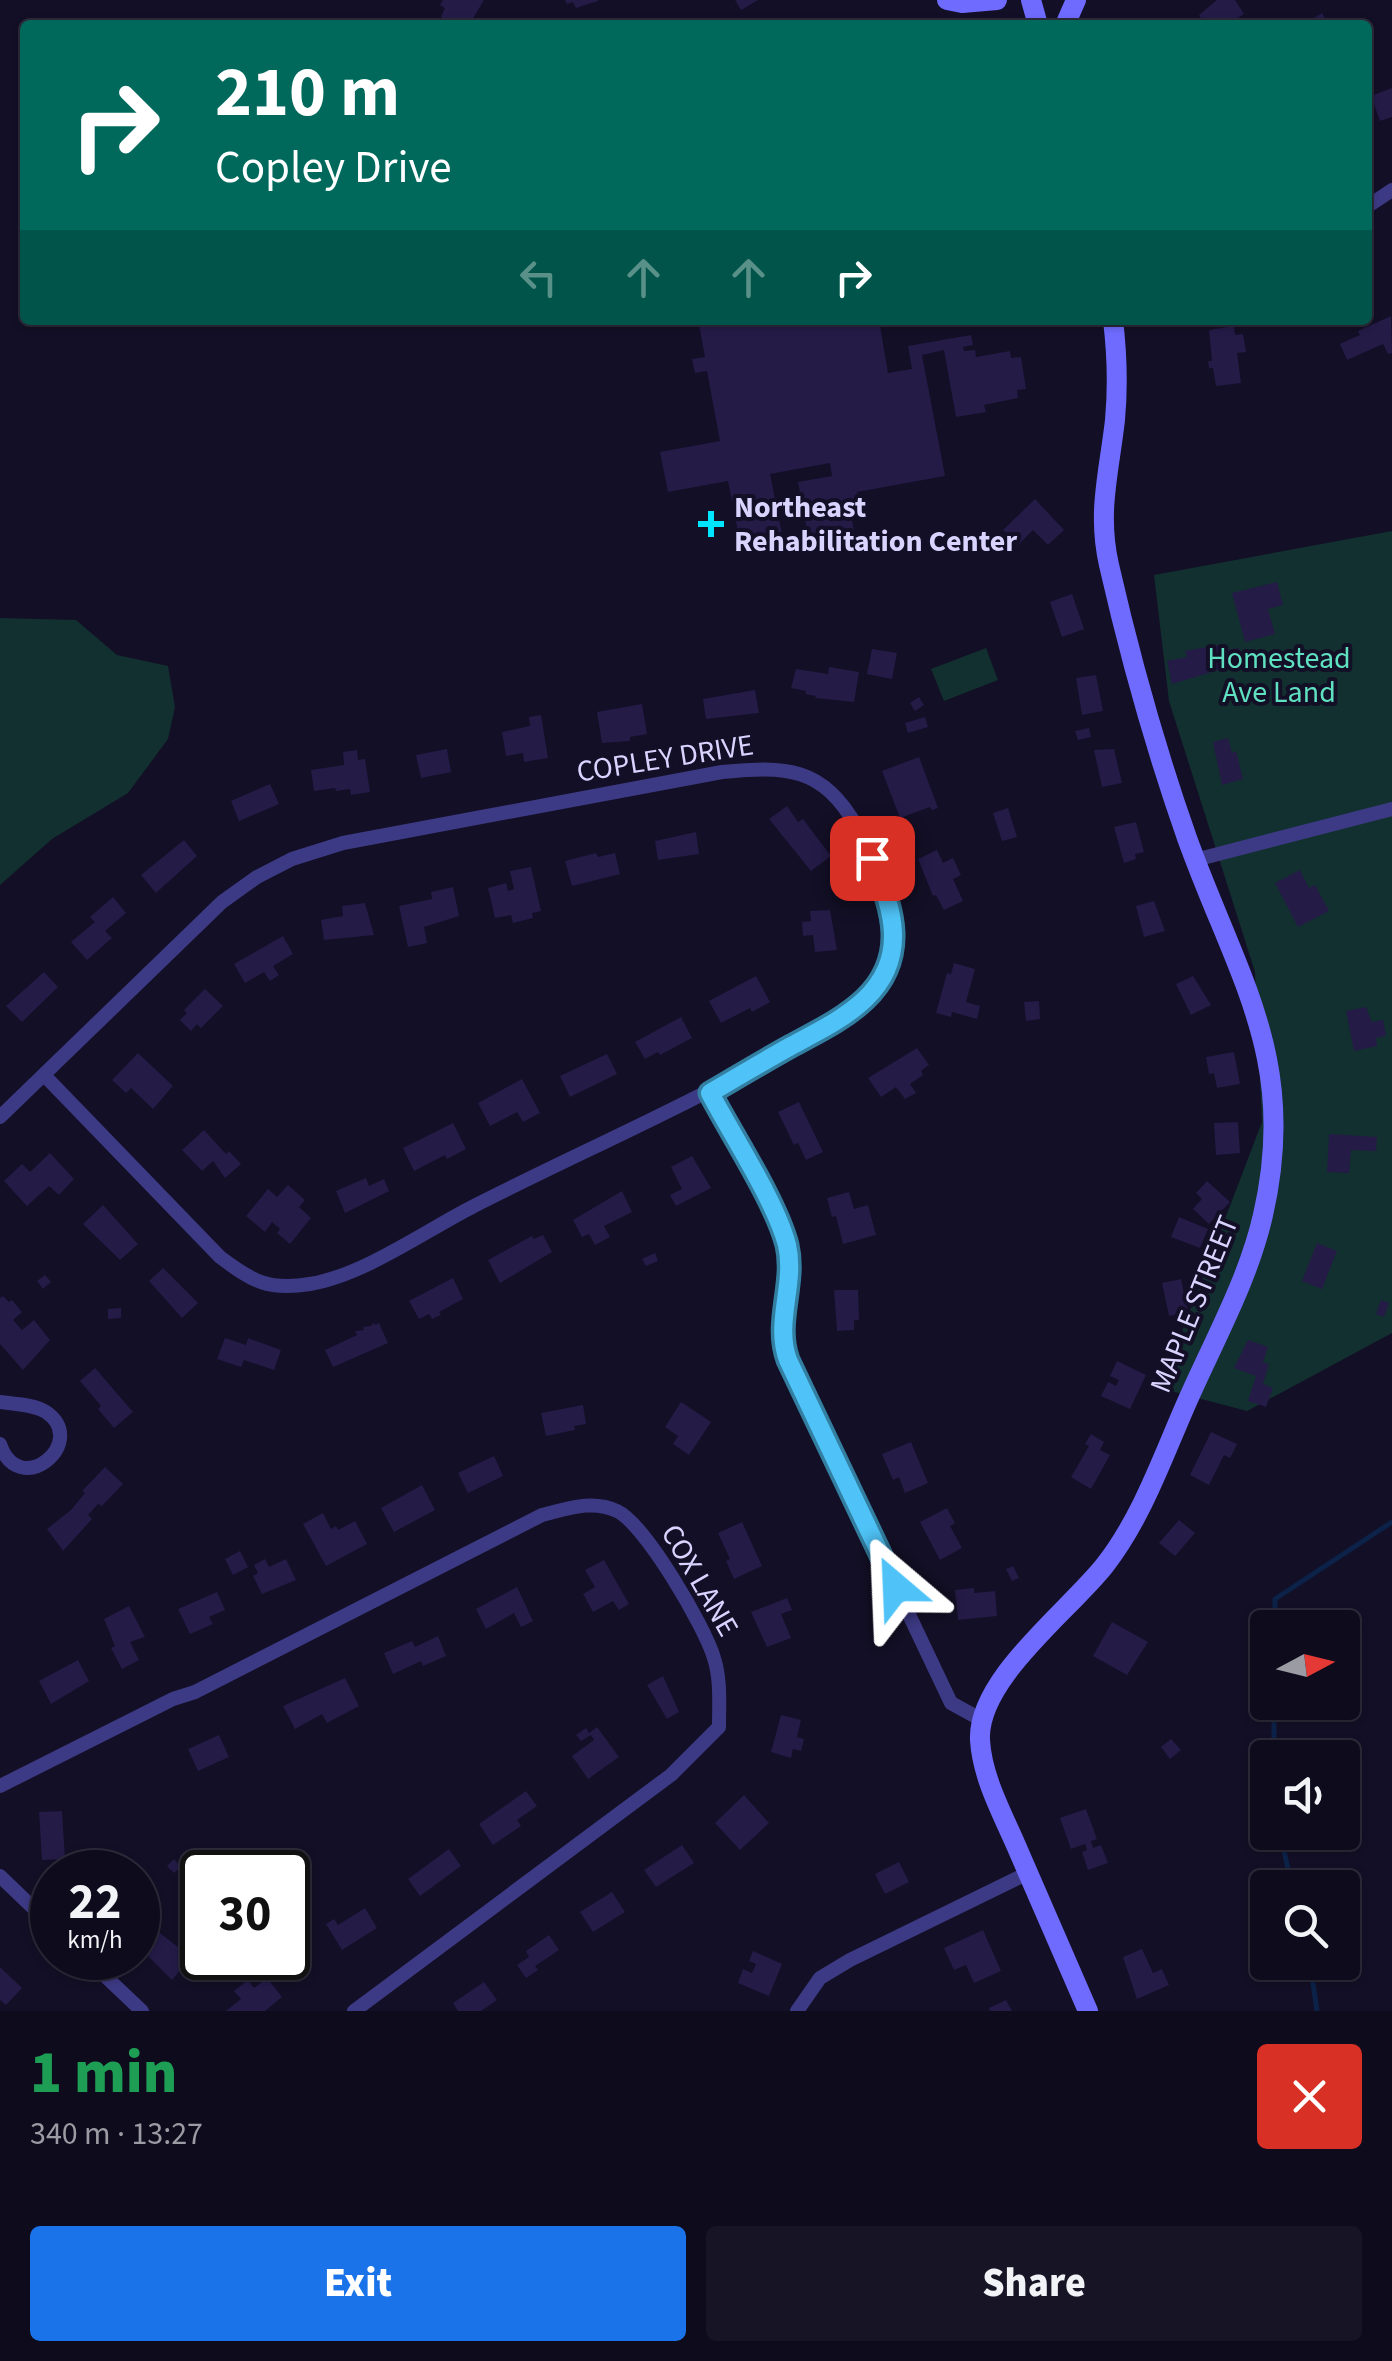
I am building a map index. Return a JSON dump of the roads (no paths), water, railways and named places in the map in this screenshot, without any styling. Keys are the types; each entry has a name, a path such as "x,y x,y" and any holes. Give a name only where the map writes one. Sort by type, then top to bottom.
{"street":[{"path":"947,0 962,4 997,0"},
{"name":"MAPLE STREET","path":"982,1720 1010,1669 1086,1588 1121,1543 1245,1272 1262,1218 1273,1153 1268,1058 1253,1000 1195,860 1148,712 1109,564 1102,506 1115,421 1113,325"},
{"name":"COPLEY DRIVE","path":"0,1117 222,902 292,859 343,843 722,772 793,770 834,796 847,810 864,839 892,919 888,958 872,992 842,1020 710,1093 472,1207 363,1265 315,1283 287,1286 251,1280 220,1257 44,1075"},
{"path":"1195,860 1392,809"},
{"path":"710,1093 786,1244 790,1270 781,1342 788,1360 951,1704 982,1720 980,1739 985,1768 1088,2011"},
{"path":"0,1402 44,1411 57,1425 60,1438 49,1460 31,1468 12,1462 0,1444"},
{"name":"COX LANE","path":"0,1786 196,1692 542,1515 586,1504 616,1510 634,1524 670,1574 710,1644 716,1662 719,1727 671,1775 354,2011"},
{"path":"796,2011 820,1978 840,1966 1028,1873"},
{"path":"0,1876 30,1905"},
{"path":"109,1980 142,2011"}],"waterway":[{"path":"1275,1610 1275,1599 1392,1522"},
{"path":"1274,1720 1274,1740"},
{"path":"1284,1850 1288,1870"},
{"path":"1313,1980 1317,2011"}],"place":[{"name":"Northeast Rehabilitation Center","path":"711,524"}],"park label":[{"name":"Homestead Ave Land","path":"1279,675"}]}
